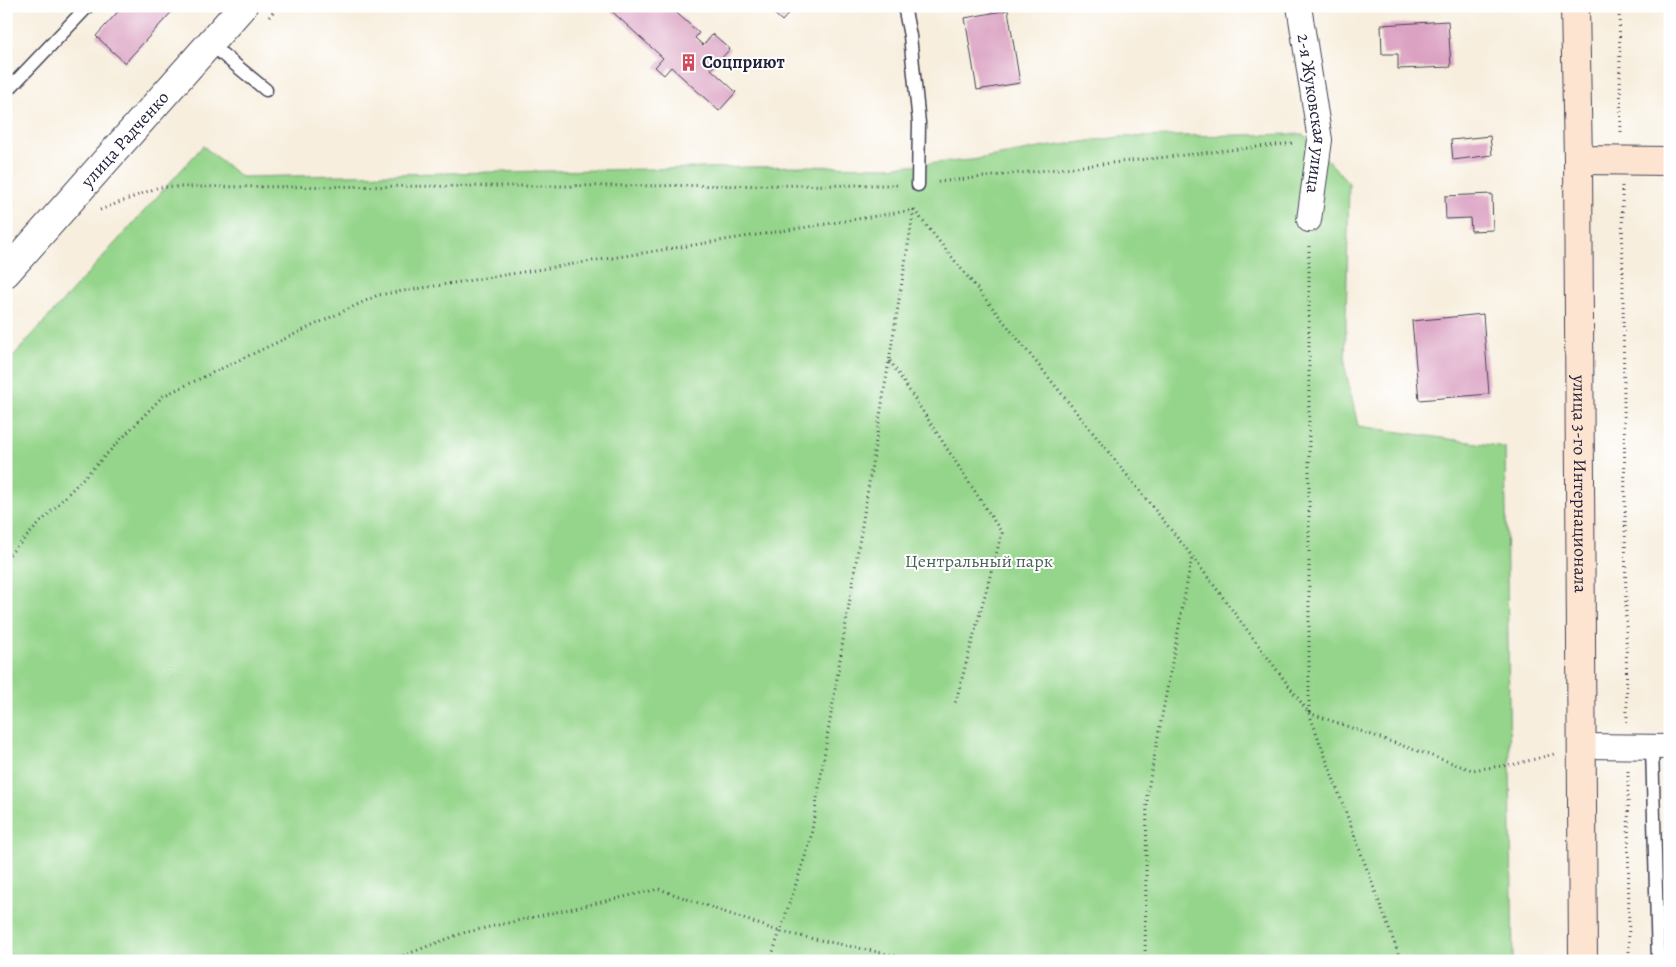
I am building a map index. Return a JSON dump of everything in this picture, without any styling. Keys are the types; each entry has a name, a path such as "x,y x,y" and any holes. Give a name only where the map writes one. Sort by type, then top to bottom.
{"main road":[{"name":"улица 3-го Интернационала","path":"1575,6 1583,746 1583,961"},
{"path":"1578,160 1670,161"}],"street":[{"name":"улица Радченко","path":"6,273 243,6"},
{"name":"2-я Жуковская улица","path":"1299,6 1320,140 1309,220"},
{"path":"1583,746 1661,747"}],"lane":[{"path":"6,92 88,6"},
{"path":"904,6 910,36 919,123 918,185"},
{"path":"210,44 266,90"},
{"path":"1658,961 1661,747"}],"path":[{"path":"1619,6 1629,961"},
{"path":"93,213 159,187 918,185 1320,140"},
{"path":"770,961 810,842 914,210"},
{"path":"914,210 1192,556 1309,713 1401,961"},
{"path":"6,558 163,396 378,295 914,210"},
{"path":"1309,220 1309,713"},
{"path":"889,361 1002,533 956,704"},
{"path":"1145,961 1147,795 1192,556"},
{"path":"1309,713 1472,770 1516,764 1583,746"},
{"path":"389,961 464,933 659,889 781,932 921,961"}],"green space":[{"name":"Центральный парк","path":"1303,134 1349,183 1345,368 1358,426 1505,447 1513,961 6,961 6,364 203,146 241,177 803,166 886,167 972,160 1045,147 1120,137"}],"building":[{"path":"123,6 177,6 125,63 96,36"},
{"name":"Соцприют","path":"606,6 669,6 699,33 695,38 703,45 713,34 730,49 711,69 736,92 719,111 671,67 664,75 655,67 663,58"},
{"path":"766,6 795,6 782,21"},
{"path":"1008,10 1020,83 977,90 965,18"},
{"path":"1448,21 1451,67 1398,69 1398,54 1382,54 1381,25"},
{"path":"1490,136 1492,155 1453,160 1451,140"},
{"path":"1492,194 1493,230 1471,231 1470,218 1446,219 1445,196"},
{"path":"1483,314 1489,394 1419,400 1412,321"}],"place":[{"name":"Соцприют","path":"688,62"}]}
